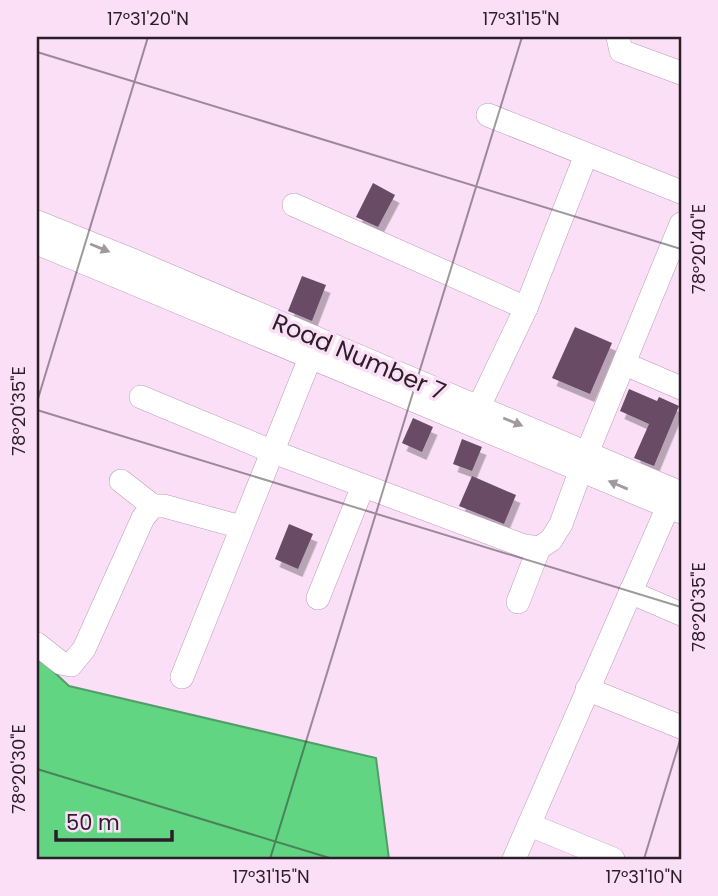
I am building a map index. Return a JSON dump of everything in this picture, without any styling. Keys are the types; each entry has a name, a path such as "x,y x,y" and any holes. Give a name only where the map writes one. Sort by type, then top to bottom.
{"street":[{"path":"618,37 621,51 681,73"},
{"path":"488,115 681,192"},
{"path":"474,416 526,308 586,155"},
{"path":"294,205 526,308"},
{"name":"Road Number 7","path":"37,222 212,305 676,500"},
{"path":"517,602 539,548 551,540 561,524 625,364 674,264 681,224"},
{"name":"Road Number 7","path":"37,243 212,305"},
{"path":"183,677 271,451 314,349"},
{"path":"625,364 681,388"},
{"path":"141,397 363,486 524,547 539,548"},
{"path":"121,481 153,506 164,506 241,527"},
{"path":"318,598 363,486"},
{"path":"514,859 630,592 676,500"},
{"path":"37,644 61,663 71,665 84,649 143,518 153,506"},
{"path":"630,592 681,614"},
{"path":"587,689 681,727"},
{"path":"530,825 613,859"}],"shaded area":[{"path":"37,656 69,686 376,758 389,859 37,859"}],"building":[{"path":"373,183 395,195 378,227 356,217"},
{"path":"302,276 326,285 312,321 288,311"},
{"path":"575,327 612,343 590,394 552,378"},
{"path":"629,389 657,401 659,397 679,406 654,466 634,458 649,424 620,411"},
{"path":"413,418 433,427 422,452 402,443"},
{"path":"462,439 482,447 472,471 453,464"},
{"path":"472,476 516,495 504,524 459,506"},
{"path":"289,524 313,534 298,569 275,559"}]}
